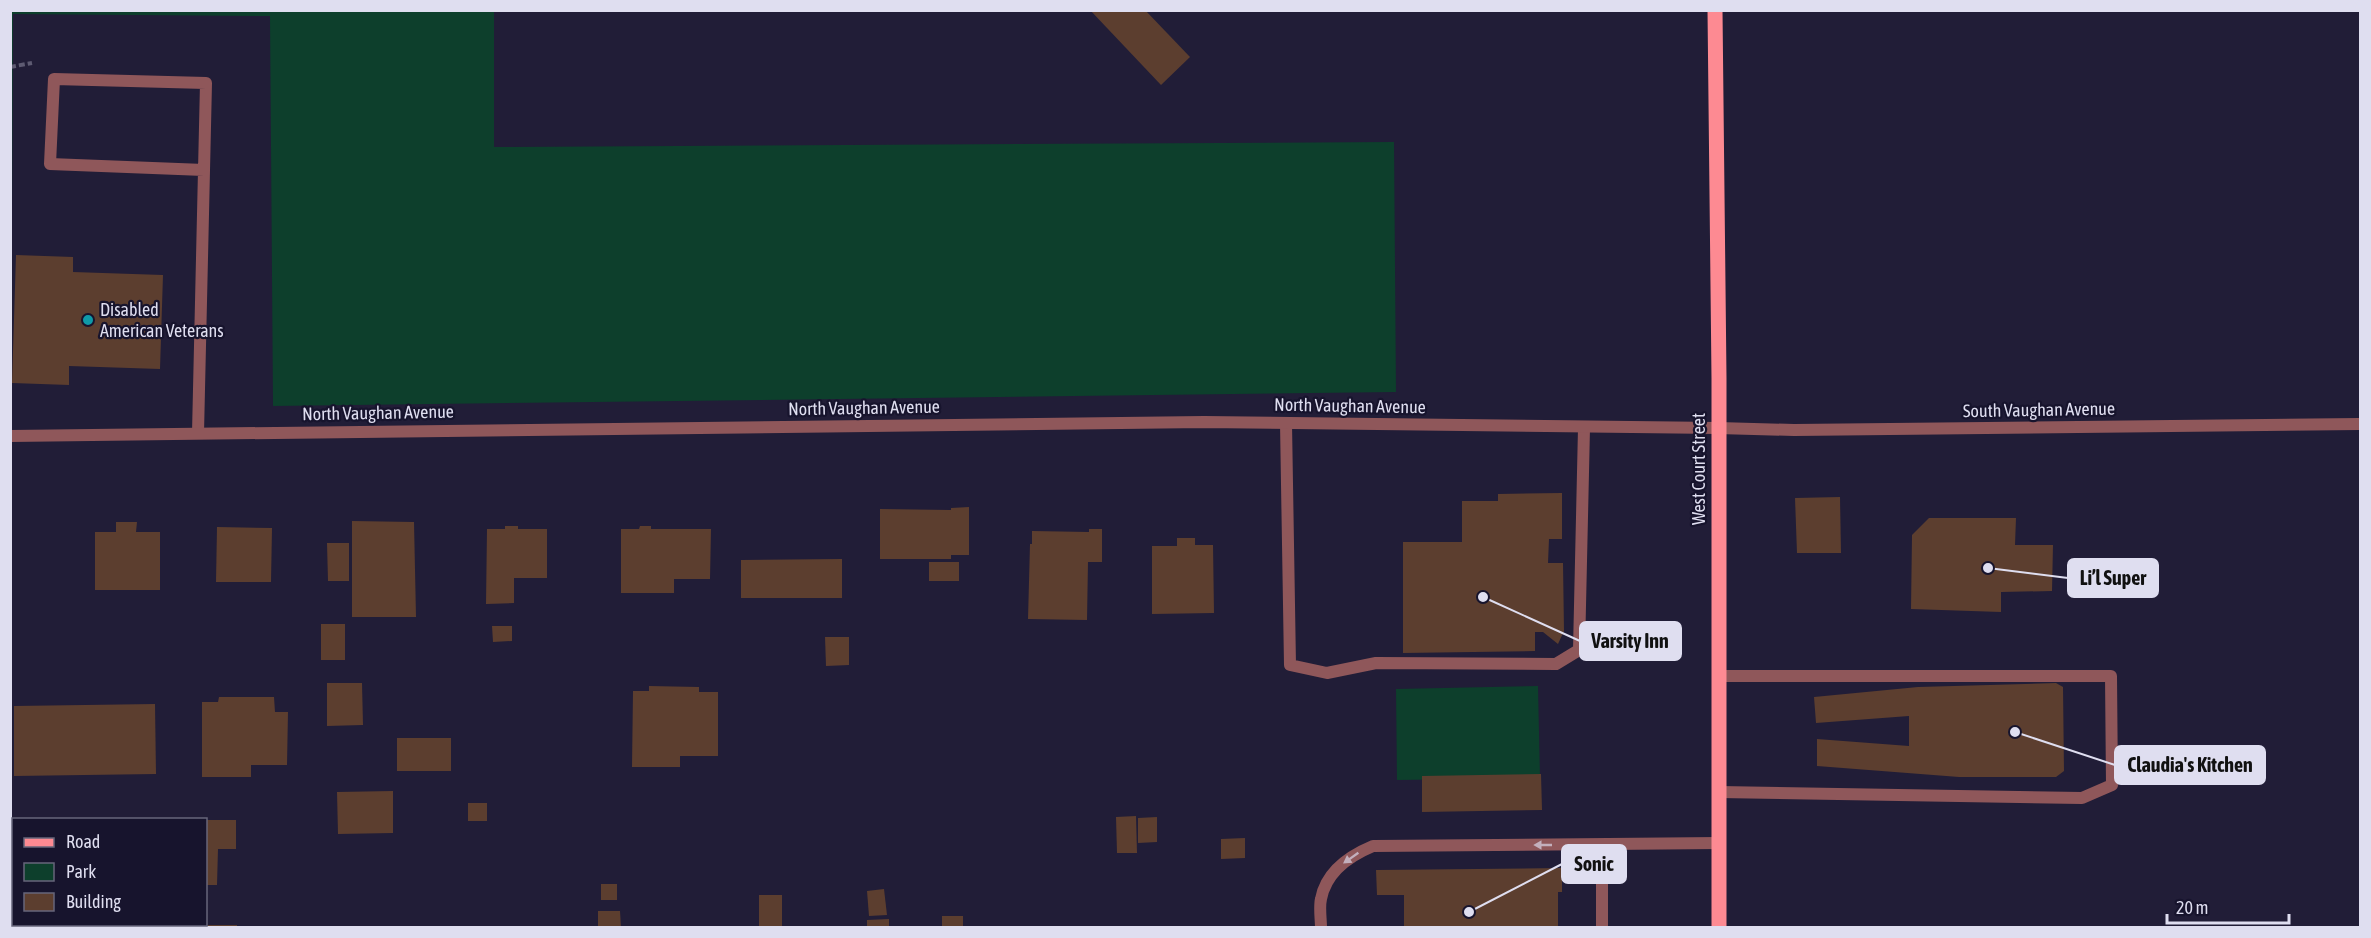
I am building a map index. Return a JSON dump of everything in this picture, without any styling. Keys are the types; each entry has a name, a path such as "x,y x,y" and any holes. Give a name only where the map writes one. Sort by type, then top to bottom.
{"main road":[{"name":"West Court Street","path":"1715,10 1719,378 1719,927"}],"street":[{"path":"198,433 206,83 54,79 50,164 204,170"},
{"name":"North Vaughan Avenue","path":"10,436 1204,422 1718,428"},
{"path":"1286,423 1290,665 1327,673 1376,663 1556,664 1579,650 1584,428"},
{"name":"South Vaughan Avenue","path":"1718,428 1794,430 2361,424"},
{"path":"1718,676 2111,676 2112,785 2082,798 1719,792"},
{"path":"1321,927 1321,898 1333,873 1352,855 1373,846 1719,843"},
{"path":"1602,845 1602,927"}],"green space":[{"path":"11,10 494,11 494,147 1394,142 1396,392 273,406 270,16 13,14 11,400"},
{"path":"1538,686 1540,778 1397,780 1396,689"}],"building":[{"path":"1090,10 1145,10 1190,57 1161,85"},
{"name":"Disabled American Veterans","path":"16,255 73,257 73,272 163,275 160,369 69,366 69,385 12,383"},
{"path":"1562,493 1562,539 1549,539 1548,563 1563,563 1564,631 1558,644 1543,632 1535,632 1535,651 1403,653 1403,542 1462,542 1462,501 1498,501 1498,494"},
{"path":"1840,497 1841,553 1797,553 1795,498"},
{"path":"969,507 969,555 951,555 951,559 880,559 880,509 951,510 951,508"},
{"path":"1929,518 2016,518 2015,545 2053,545 2052,591 2001,592 2001,612 1911,609 1912,535"},
{"path":"352,521 414,522 416,617 352,617"},
{"path":"116,522 137,522 136,532 160,532 160,590 95,590 95,532 116,532"},
{"path":"505,526 518,526 518,529 547,529 547,578 514,578 514,603 486,604 487,529 505,529"},
{"path":"640,526 651,526 651,529 711,529 710,579 674,579 674,593 621,593 621,529 639,529"},
{"path":"217,527 272,528 271,582 216,582"},
{"path":"1089,529 1102,529 1102,562 1088,562 1087,620 1028,619 1032,531 1089,532"},
{"path":"1177,538 1195,538 1195,545 1213,545 1214,613 1152,614 1152,546 1177,546"},
{"path":"327,543 349,543 349,581 328,581"},
{"path":"842,559 842,598 741,598 741,560"},
{"path":"929,562 959,562 959,581 929,581"},
{"path":"321,624 345,624 345,660 321,660"},
{"path":"492,626 512,626 512,641 493,642"},
{"path":"825,637 849,637 849,665 826,666"},
{"path":"327,683 362,683 363,725 327,726"},
{"path":"2056,683 2063,687 2064,771 2056,777 1959,777 1817,766 1817,739 1909,746 1909,716 1816,723 1814,697 1918,687"},
{"path":"649,686 699,687 699,692 718,692 718,756 680,756 680,767 632,767 633,691 649,691"},
{"path":"219,697 274,697 275,712 288,712 287,765 251,765 251,777 202,777 202,702 218,702"},
{"path":"155,704 156,774 14,776 14,706"},
{"path":"397,738 451,738 451,771 397,771"},
{"path":"1541,774 1542,810 1422,812 1422,776"},
{"path":"393,791 393,833 338,834 337,792"},
{"path":"468,803 487,803 487,821 468,821"},
{"path":"1136,816 1137,853 1117,853 1116,817"},
{"path":"1157,817 1157,842 1138,843 1138,818"},
{"path":"207,820 236,820 236,849 218,849 217,885 207,885"},
{"path":"1245,838 1245,858 1221,859 1221,839"},
{"path":"1562,868 1562,892 1558,892 1558,928 1404,928 1404,895 1377,895 1376,870"},
{"path":"601,884 617,884 617,900 601,900"},
{"path":"884,889 887,915 869,916 867,891"},
{"path":"759,895 782,895 782,928 759,928"},
{"path":"598,911 620,911 621,928 598,928"},
{"path":"942,916 963,916 963,928 942,928"},
{"path":"889,919 889,928 867,928 867,920"},
{"path":"208,925 237,925 237,928 208,928"},
{"path":"57,926 83,926 83,928 57,928"}],"place":[{"name":"Disabled American Veterans","path":"88,320"},
{"name":"Li’l Super","path":"1988,568"},
{"name":"Varsity Inn","path":"1483,597"},
{"name":"Claudia's Kitchen","path":"2015,732"},
{"name":"Sonic","path":"1469,912"}]}
